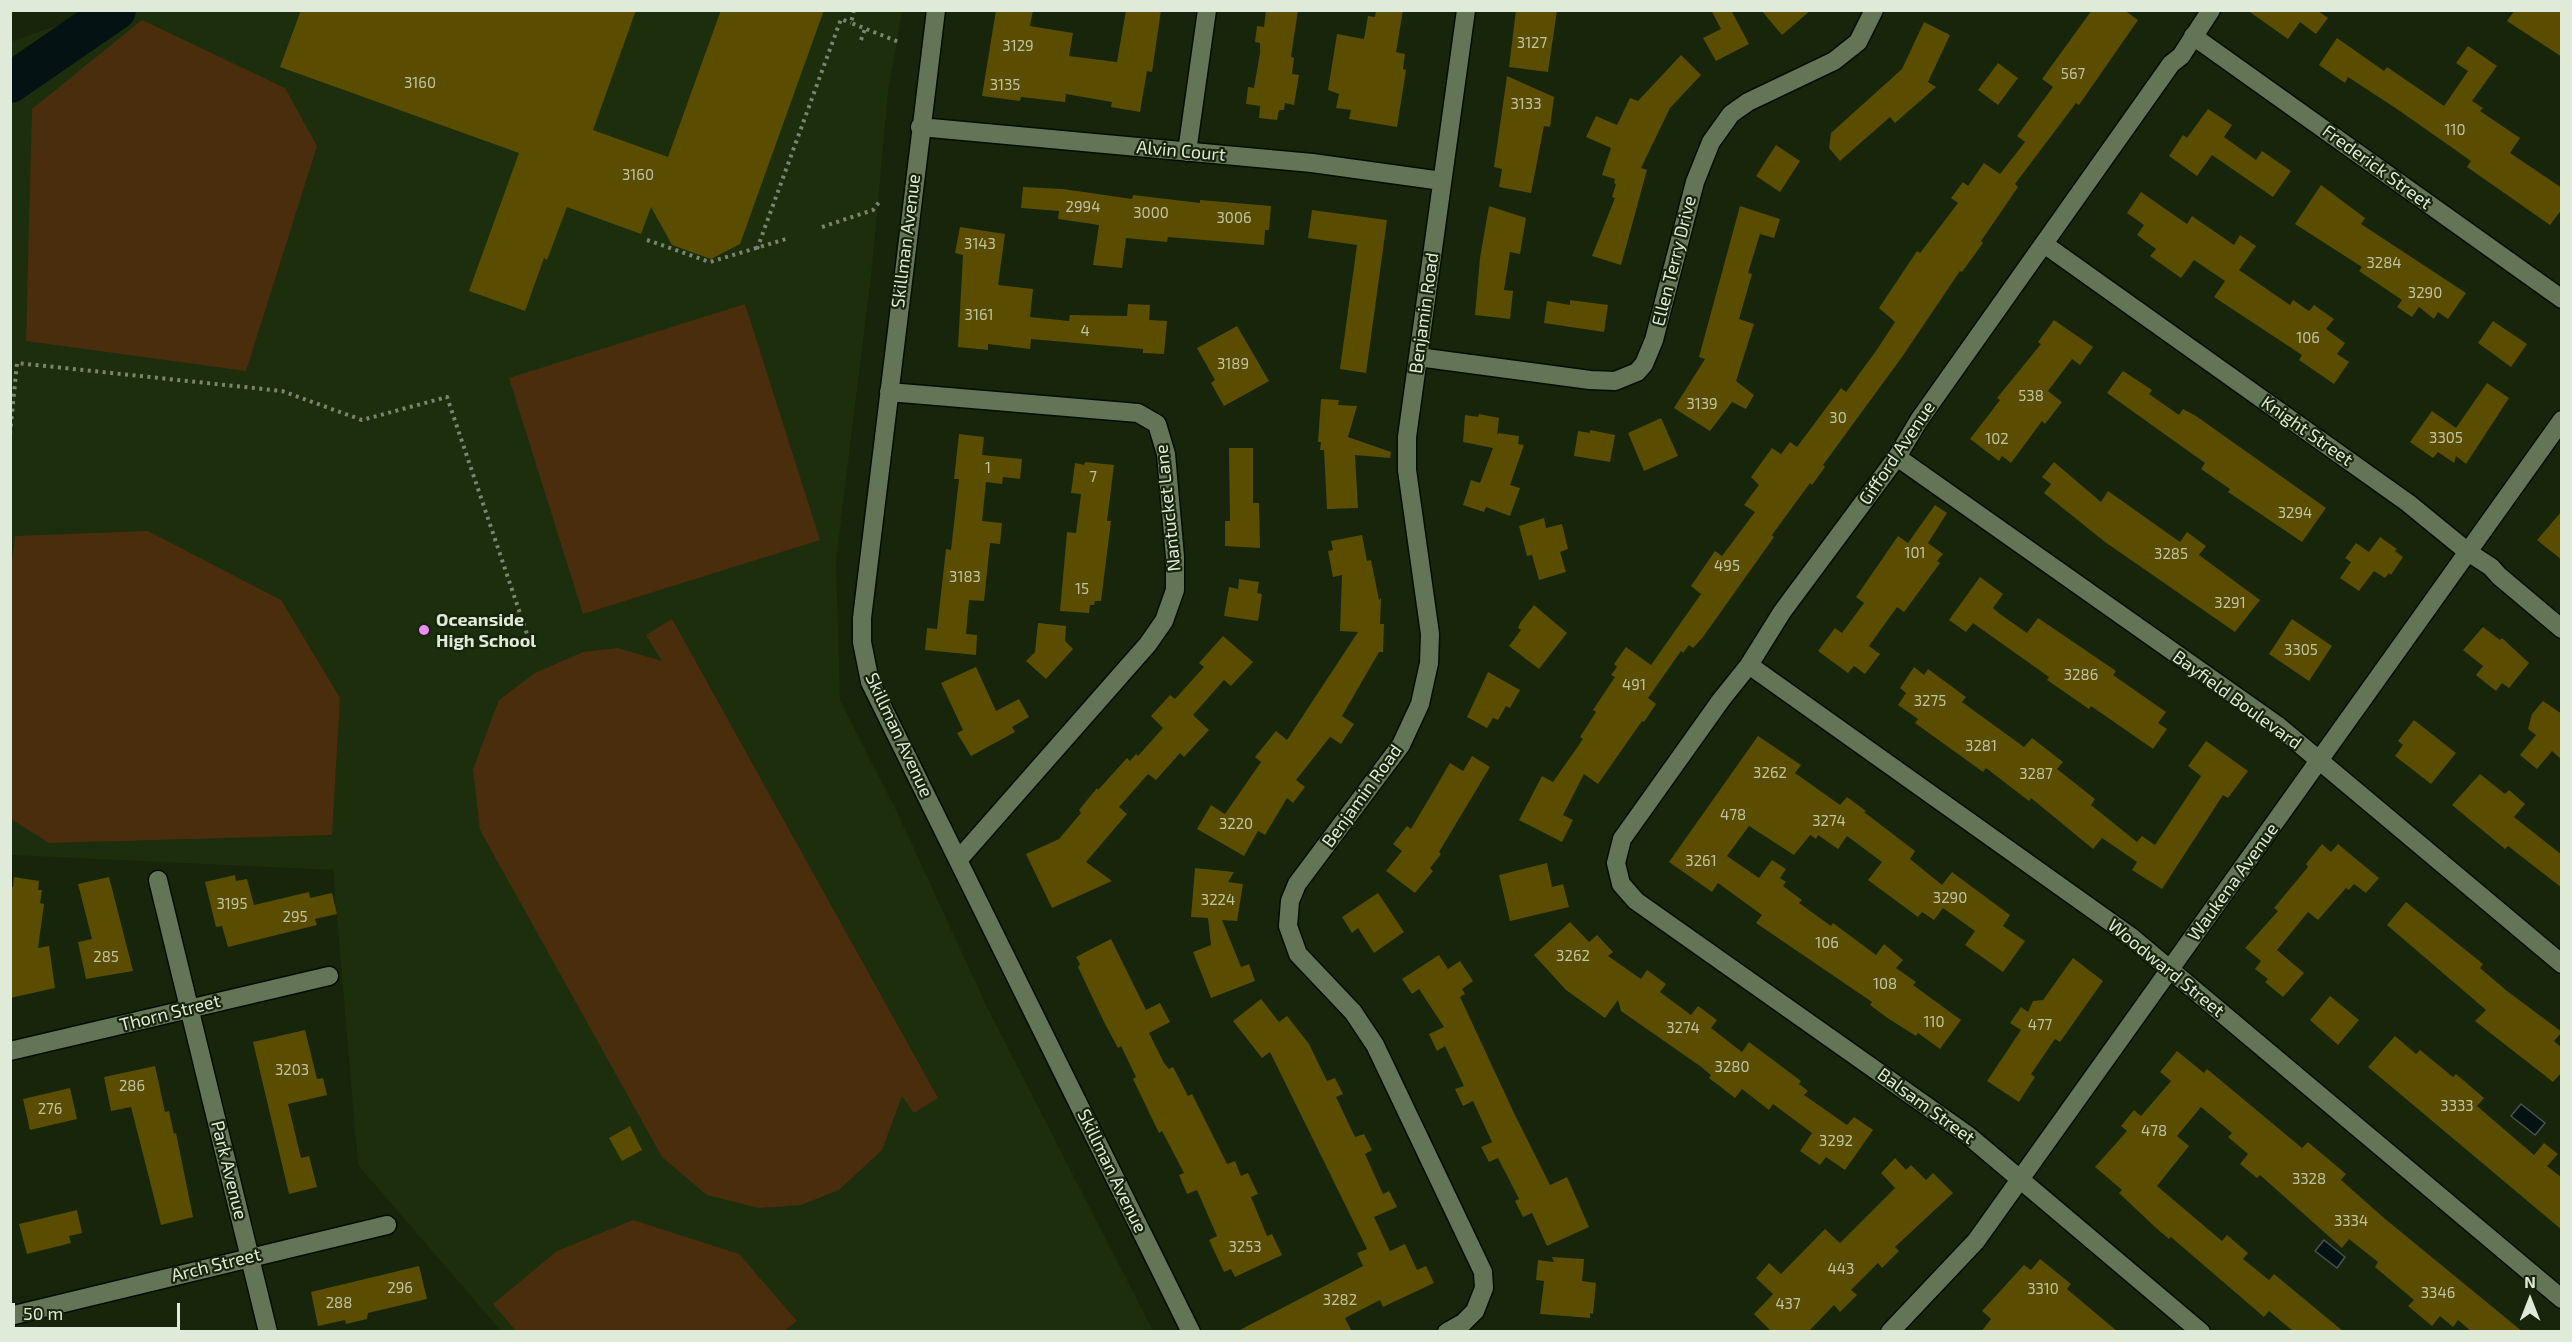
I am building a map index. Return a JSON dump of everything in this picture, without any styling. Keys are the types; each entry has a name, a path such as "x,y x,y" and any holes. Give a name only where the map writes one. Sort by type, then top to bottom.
{"street":[{"name":"Skillman Avenue","path":"936,10 862,618 862,642 870,682 1191,1332"},
{"path":"1187,152 1207,10"},
{"name":"Benjamin Road","path":"1447,1332 1463,1323 1475,1311 1484,1288 1483,1272 1375,1045 1353,1012 1298,954 1288,926 1290,901 1297,884 1401,745 1420,704 1427,674 1430,634 1407,470 1407,437 1466,10"},
{"name":"Ellen Terry Drive","path":"1418,357 1590,380 1615,381 1637,372 1644,364 1654,339 1695,182 1712,142 1731,114 1748,102 1834,61 1858,42 1874,10"},
{"name":"Gifford Avenue","path":"1636,901 1621,884 1616,863 1622,839 1720,699 1749,665 1782,612 1897,457 1919,420 2171,64 2181,56 2211,10"},
{"name":"Frederick Street","path":"2193,36 2562,299"},
{"name":"Alvin Court","path":"920,127 1312,162 1442,181"},
{"name":"Knight Street","path":"2044,244 2408,503 2468,552 2492,567 2499,576 2562,629"},
{"name":"Nantucket Lane","path":"889,392 1138,413 1157,424 1166,454 1175,557 1175,590 1164,621 1148,645 959,859"},
{"name":"Waukena Avenue","path":"1890,1332 1976,1241 2562,420"},
{"name":"Bayfield Boulevard","path":"1897,457 2277,725 2562,964"},
{"name":"Woodward Street","path":"1749,665 2130,936 2562,1299"},
{"name":"Park Avenue","path":"158,880 268,1332"},
{"name":"Balsam Street","path":"1636,901 1969,1136 2201,1332"},
{"name":"Thorn Street","path":"10,1051 329,976"},
{"name":"Arch Street","path":"10,1316 387,1225"}],"path":[{"path":"851,22 854,10"},
{"path":"757,249 841,19 899,42"},
{"path":"861,40 865,28"},
{"path":"822,227 873,210 880,201"},
{"path":"647,240 710,262 786,239"},
{"path":"10,434 17,363 282,391 362,420 447,397 527,634"}],"shaded area":[{"name":"Oceanside High School","path":"100,10 902,11 888,92 872,268 836,561 840,700 898,814 987,1007 1153,1331 501,1331 358,1165 333,870 11,855 10,42"},
{"path":"142,20 285,88 317,146 246,371 26,341 32,109"},
{"path":"745,304 820,540 583,614 509,378"},
{"path":"148,531 281,600 340,698 332,835 49,843 11,819 10,581 15,536"},
{"path":"672,619 938,1098 914,1113 902,1096 882,1150 839,1190 801,1205 758,1208 707,1195 662,1157 480,830 473,769 499,700 535,673 583,652 617,648 662,661 646,635"},
{"path":"2521,1104 2545,1123 2535,1135 2511,1116"},
{"path":"633,1220 739,1254 797,1321 783,1332 516,1331 493,1304 557,1251"},
{"path":"2324,1240 2345,1257 2337,1268 2315,1251"}],"building":[{"path":"301,10 636,10 593,130 668,157 721,10 824,10 740,244 711,259 672,245 651,207 641,234 567,207 547,260 544,258 525,311 469,291 519,153 280,67"},
{"path":"996,10 1033,10 1030,26 1073,33 1069,56 1117,62 1126,10 1161,10 1152,72 1147,71 1140,112 1111,107 1112,102 1066,94 1065,102 1021,97 1020,101 982,96"},
{"path":"1266,10 1298,10 1291,57 1294,58 1292,74 1299,75 1294,105 1285,103 1284,110 1279,110 1277,120 1259,118 1260,106 1246,104 1248,87 1254,88 1260,53 1260,43 1255,42 1257,26 1264,27"},
{"path":"1376,10 1403,10 1396,52 1405,54 1403,69 1406,70 1397,127 1349,119 1351,110 1336,108 1339,94 1328,90 1337,34 1364,39 1368,16 1375,17"},
{"path":"1516,10 1557,10 1548,72 1509,67"},
{"path":"1711,10 1731,10 1749,44 1716,61 1703,38 1721,29"},
{"path":"1761,10 1811,10 1782,35"},
{"path":"2092,10 2124,10 2138,20 2079,105 2076,103 2015,184 2018,187 1981,241 1983,243 1962,272 1960,271 1902,357 1823,465 1825,467 1812,485 1810,483 1772,535 1774,537 1703,637 1693,648 1689,645 1683,653 1681,651 1648,698 1656,704 1644,722 1642,721 1598,784 1584,774 1563,815 1573,820 1562,842 1519,820 1542,776 1553,782 1583,739 1580,737 1596,712 1593,710 1615,677 1611,675 1617,667 1614,664 1626,647 1651,665 1701,594 1691,586 1715,551 1722,556 1755,512 1744,505 1759,485 1751,477 1772,448 1781,454 1790,442 1797,447 1841,388 1846,392 1876,351 1895,322 1879,308 1917,251 1920,253 1958,203 1951,198 1963,182 1968,186 1984,163 2000,174 2025,142 2017,136 2053,87 2042,79"},
{"path":"2247,10 2317,10 2328,18 2316,34 2300,22 2288,39"},
{"path":"2515,10 2562,10 2562,57 2507,21"},
{"path":"1924,22 1950,35 1928,82 1936,87 1895,123 1890,117 1840,161 1829,148 1831,133 1902,69"},
{"path":"2337,38 2384,71 2387,67 2444,106 2468,71 2456,63 2468,46 2497,66 2472,101 2483,108 2480,111 2520,138 2510,153 2562,188 2562,209 2550,225 2467,167 2471,161 2397,109 2348,77 2345,83 2319,65"},
{"path":"1681,55 1701,75 1670,108 1641,168 1647,170 1621,265 1592,256 1615,198 1612,197 1616,184 1615,179 1602,175 1611,148 1586,137 1596,116 1617,125 1630,98 1638,101"},
{"path":"1998,63 2018,78 1998,105 1978,90"},
{"path":"1507,76 1554,97 1550,127 1544,126 1531,193 1499,187 1502,169 1494,167"},
{"path":"2208,109 2232,125 2224,137 2256,160 2262,151 2291,171 2273,197 2212,155 2197,176 2169,156 2183,135 2187,138"},
{"path":"1776,145 1800,161 1780,192 1756,176"},
{"path":"2321,185 2365,218 2361,224 2466,293 2448,319 2438,312 2434,319 2419,307 2412,317 2397,307 2402,300 2359,271 2362,267 2295,224"},
{"path":"1023,187 1063,189 1132,199 1133,195 1200,203 1200,200 1271,206 1269,230 1265,230 1264,245 1168,237 1167,242 1126,238 1122,268 1093,265 1099,225 1058,219 1059,211 1021,208"},
{"path":"2141,192 2187,224 2192,216 2234,245 2240,235 2256,246 2239,270 2290,305 2293,300 2309,311 2314,305 2334,319 2326,329 2345,343 2337,354 2349,362 2334,384 2299,360 2302,355 2214,297 2225,281 2194,260 2181,278 2150,256 2156,249 2137,235 2144,225 2127,213"},
{"path":"1489,206 1526,218 1520,254 1510,252 1504,290 1513,291 1510,319 1475,315 1480,258"},
{"path":"1740,206 1780,219 1774,238 1760,234 1748,273 1752,274 1739,319 1754,324 1736,381 1754,395 1746,409 1732,402 1710,431 1674,408 1705,359 1699,357"},
{"path":"1312,210 1387,220 1366,373 1340,369 1357,245 1308,238"},
{"path":"960,227 1005,234 998,285 1033,289 1030,317 1069,321 1070,315 1127,316 1128,304 1150,305 1149,320 1167,321 1164,354 1143,353 1143,349 1031,339 1030,349 988,344 988,350 958,347 963,255 955,253"},
{"path":"1570,300 1608,305 1604,332 1544,323 1547,301 1570,305"},
{"path":"2054,320 2093,347 2080,365 2072,359 2048,391 2062,402 2045,424 2042,421 2011,463 2002,456 1999,461 1970,439 2000,400 1997,398 2041,344 2038,342"},
{"path":"2493,321 2527,344 2511,367 2478,343"},
{"path":"1237,326 1269,381 1224,406 1211,383 1215,380 1197,348"},
{"path":"2123,371 2152,390 2149,394 2179,415 2183,409 2196,416 2326,508 2302,542 2228,492 2230,489 2201,469 2205,463 2107,393"},
{"path":"2487,383 2509,398 2466,464 2456,456 2454,463 2438,452 2433,458 2410,442 2432,411 2456,428"},
{"path":"1321,399 1339,400 1338,405 1357,406 1348,437 1391,452 1390,458 1355,455 1358,508 1327,509 1324,450 1320,450 1321,442 1318,442"},
{"path":"1479,414 1499,418 1497,436 1498,433 1519,436 1518,444 1524,445 1510,485 1520,488 1510,516 1486,507 1484,512 1463,505 1471,480 1480,483 1493,448 1463,442 1465,415 1478,417"},
{"path":"1661,418 1678,456 1644,471 1628,433"},
{"path":"1590,430 1615,435 1610,462 1574,456 1578,431 1590,433"},
{"path":"959,434 984,437 982,455 1022,459 1020,479 1003,477 1002,484 986,482 982,521 1002,523 1000,544 990,543 984,601 969,600 966,634 977,635 976,655 925,650 927,628 937,629 946,549 951,550 959,479 954,479"},
{"path":"1229,448 1253,448 1253,503 1259,503 1260,548 1225,546 1225,521 1230,521"},
{"path":"1085,462 1114,465 1107,521 1111,521 1101,601 1095,601 1094,605 1090,605 1089,613 1060,611 1067,532 1076,533 1081,494 1071,493 1075,463 1084,465"},
{"path":"2054,462 2101,502 2108,491 2180,542 2187,532 2206,546 2199,555 2260,600 2235,632 2105,542 2044,493 2051,484 2042,477"},
{"path":"1935,505 1947,513 1928,543 1943,554 1937,561 1940,563 1904,612 1897,607 1869,646 1880,654 1865,674 1854,666 1848,673 1818,651 1835,628 1842,633 1864,603 1856,597 1898,536 1908,543"},
{"path":"2562,511 2562,560 2537,540"},
{"path":"1544,518 1546,528 1562,524 1568,549 1560,552 1566,572 1539,580 1532,555 1527,556 1519,526"},
{"path":"1362,535 1367,561 1371,560 1379,600 1381,598 1380,624 1384,624 1383,652 1379,652 1342,716 1354,724 1341,744 1330,737 1296,780 1305,787 1293,803 1287,798 1265,835 1258,831 1244,856 1197,829 1211,805 1225,814 1261,762 1255,757 1276,731 1287,740 1358,632 1340,631 1342,575 1333,577 1328,551 1333,550 1331,541"},
{"path":"2380,537 2397,549 2395,551 2403,557 2391,575 2389,573 2385,578 2374,571 2359,591 2340,578 2351,562 2345,558 2356,543 2369,552"},
{"path":"1980,577 2003,594 1993,608 2000,614 2027,633 2038,618 2116,671 2113,675 2166,712 2158,723 2167,729 2153,749 2091,706 2089,709 2047,680 2049,677 1973,623 1966,632 1949,620"},
{"path":"1239,579 1259,582 1257,593 1262,594 1258,621 1224,616 1229,587 1238,589"},
{"path":"1534,605 1567,633 1539,669 1509,646 1521,630 1518,628 1520,623"},
{"path":"2292,619 2332,646 2309,681 2269,654"},
{"path":"1038,623 1066,626 1065,641 1073,649 1046,679 1026,661 1035,652"},
{"path":"2483,627 2500,640 2502,638 2529,663 2509,688 2502,683 2496,691 2476,675 2483,666 2463,650"},
{"path":"1223,636 1253,662 1231,686 1224,680 1193,715 1209,730 1184,757 1180,753 1156,780 1148,774 1119,807 1127,814 1086,862 1112,881 1052,908 1026,854 1059,839 1081,813 1079,810 1097,788 1098,790 1127,758 1130,761 1136,754 1138,756 1163,728 1151,716 1170,695 1175,699 1204,667 1199,663"},
{"path":"976,667 996,711 1019,699 1029,717 1012,727 1015,732 971,756 957,733 963,730 941,683"},
{"path":"1914,667 1924,675 1928,669 1966,697 1962,702 2024,747 2032,738 2063,762 2057,769 2095,799 2091,805 2137,842 2142,836 2155,845 2201,776 2188,766 2206,741 2248,771 2228,798 2223,795 2162,889 2132,870 2137,862 2102,838 2093,849 2031,798 2029,801 1986,768 1983,772 1915,723 1918,719 1898,705 1906,693 1900,688"},
{"path":"1488,672 1520,690 1510,708 1506,706 1498,720 1493,718 1487,728 1467,717"},
{"path":"2543,701 2562,714 2562,760 2552,751 2537,769 2520,755 2536,735 2528,729 2532,714"},
{"path":"2414,720 2456,753 2431,784 2395,756 2403,745 2398,741"},
{"path":"1758,736 1801,765 1795,773 1840,805 1847,797 1866,811 1864,812 1915,851 1910,859 1942,885 1952,872 2010,915 2003,926 2025,941 2003,972 1965,945 1975,931 1943,908 1934,920 1922,912 1918,917 1868,880 1882,862 1847,836 1838,849 1818,835 1816,839 1810,835 1794,855 1749,826 1727,856 1759,878 1772,860 1786,869 1780,878 1786,882 1783,886 1802,900 1799,903 1831,926 1833,923 1876,955 1884,944 1903,960 1896,968 1916,982 1913,985 1961,1020 1940,1049 1918,1033 1916,1036 1889,1019 1870,1005 1872,1002 1756,923 1762,915 1718,883 1712,892 1669,862"},
{"path":"1472,756 1490,767 1439,852 1441,854 1430,868 1433,871 1415,893 1386,871 1402,851 1393,844 1407,826 1411,829 1450,763 1463,771"},
{"path":"2480,774 2505,794 2509,790 2525,804 2514,817 2562,855 2562,888 2508,846 2505,849 2452,805"},
{"path":"2322,844 2331,852 2338,844 2379,878 2366,893 2354,884 2349,890 2346,888 2318,920 2308,912 2277,950 2304,973 2283,997 2265,982 2268,979 2255,969 2261,961 2245,948 2278,911 2274,908 2308,867 2306,864"},
{"path":"1547,863 1552,887 1563,884 1569,907 1510,921 1499,875"},
{"path":"1195,868 1234,872 1228,882 1243,884 1237,921 1222,920 1241,967 1249,964 1255,981 1211,998 1193,952 1211,945 1208,918 1191,917"},
{"path":"235,875 236,881 247,879 254,905 309,892 310,898 332,893 337,914 315,919 317,925 228,947 222,926 216,927 205,882"},
{"path":"14,877 39,881 38,890 42,890 40,903 44,904 38,948 49,946 55,988 10,998 10,887 13,887"},
{"path":"109,877 133,971 86,979 78,942 92,939 78,884"},
{"path":"1378,893 1404,932 1374,953 1358,928 1352,933 1342,917"},
{"path":"2406,902 2483,964 2480,968 2507,991 2562,1032 2554,1041 2562,1048 2562,1072 2553,1082 2475,1021 2486,1010 2387,925"},
{"path":"1570,922 1589,942 1597,935 1613,952 1608,956 1641,979 1647,970 1666,984 1660,992 1691,1015 1698,1006 1717,1020 1711,1028 1742,1052 1749,1042 1801,1081 1799,1084 1808,1091 1804,1095 1847,1125 1854,1117 1873,1130 1845,1170 1826,1157 1820,1165 1800,1151 1812,1133 1773,1104 1769,1110 1742,1089 1735,1098 1709,1078 1711,1075 1700,1066 1621,1011 1618,1000 1605,1018 1566,990 1534,955"},
{"path":"1111,939 1146,1010 1160,1003 1170,1022 1149,1033 1164,1063 1169,1069 1173,1067 1188,1096 1192,1094 1227,1164 1235,1161 1241,1176 1248,1173 1258,1194 1251,1197 1267,1236 1272,1234 1282,1255 1235,1277 1231,1269 1224,1272 1209,1240 1217,1236 1197,1190 1187,1194 1179,1175 1184,1173 1162,1131 1159,1133 1133,1079 1136,1077 1121,1046 1118,1048 1078,967 1080,964 1076,957"},
{"path":"1439,955 1448,969 1460,961 1473,981 1462,989 1465,994 1460,997 1514,1113 1550,1185 1567,1177 1589,1227 1547,1246 1532,1213 1523,1217 1515,1201 1519,1199 1498,1158 1489,1162 1481,1147 1492,1142 1473,1101 1463,1106 1455,1089 1464,1086 1445,1046 1437,1051 1429,1034 1444,1027 1419,989 1412,994 1402,979"},
{"path":"2073,958 2103,981 2060,1042 2055,1039 2031,1074 2035,1077 2019,1102 1987,1081 2021,1030 2010,1023 2021,1007 2028,1012 2033,1001 2043,1000"},
{"path":"2330,996 2359,1020 2338,1045 2310,1020"},
{"path":"1261,999 1279,1022 1287,1016 1309,1044 1327,1081 1335,1078 1343,1094 1336,1097 1355,1137 1364,1134 1372,1150 1365,1154 1383,1194 1389,1191 1397,1207 1374,1217 1390,1251 1405,1244 1417,1270 1426,1266 1434,1283 1383,1307 1380,1300 1345,1318 1352,1332 1236,1332 1363,1266 1357,1253 1367,1249 1270,1052 1262,1058 1233,1021"},
{"path":"305,1030 317,1079 323,1078 327,1095 288,1104 301,1158 309,1156 317,1187 289,1194 253,1042"},
{"path":"2395,1036 2416,1054 2420,1050 2453,1077 2456,1074 2484,1098 2477,1106 2534,1155 2544,1143 2558,1154 2547,1166 2562,1178 2562,1230 2368,1067"},
{"path":"2177,1051 2204,1073 2207,1069 2302,1148 2308,1142 2346,1174 2341,1180 2384,1218 2523,1332 2472,1332 2458,1320 2453,1327 2440,1316 2432,1326 2408,1306 2414,1300 2375,1267 2378,1262 2349,1239 2342,1248 2260,1175 2257,1178 2240,1164 2248,1154 2228,1137 2232,1133 2201,1107 2177,1136 2189,1146 2157,1186 2222,1241 2227,1235 2248,1253 2243,1259 2269,1280 2274,1274 2344,1332 2294,1332 2269,1311 2264,1317 2171,1237 2169,1239 2155,1227 2119,1193 2122,1190 2095,1167 2127,1131 2121,1126 2134,1110 2141,1116 2171,1081 2160,1072"},
{"path":"155,1066 165,1112 169,1111 174,1134 176,1133 193,1217 161,1225 131,1107 111,1111 104,1077"},
{"path":"70,1088 77,1119 30,1130 23,1099"},
{"path":"630,1126 642,1150 622,1161 609,1138"},
{"path":"1895,1158 1906,1170 1911,1165 1926,1180 1933,1173 1953,1193 1895,1247 1899,1251 1882,1268 1878,1263 1851,1290 1857,1295 1840,1312 1834,1305 1808,1332 1772,1332 1754,1314 1773,1294 1756,1278 1769,1263 1781,1274 1825,1229 1840,1243 1895,1188 1881,1173"},
{"path":"77,1210 82,1233 69,1236 71,1243 27,1254 19,1224"},
{"path":"1552,1257 1584,1259 1582,1281 1596,1283 1593,1314 1590,1313 1590,1318 1540,1314 1544,1281 1536,1280 1538,1260 1554,1262"},
{"path":"2040,1259 2071,1284 2067,1289 2118,1332 1981,1332 1991,1319 1982,1311 2024,1265 2031,1270"},
{"path":"419,1266 427,1299 368,1313 367,1319 346,1324 345,1320 318,1326 311,1292"}],"waterway":[{"path":"10,83 116,10"}],"place":[{"name":"Oceanside High School","path":"424,630"}]}
